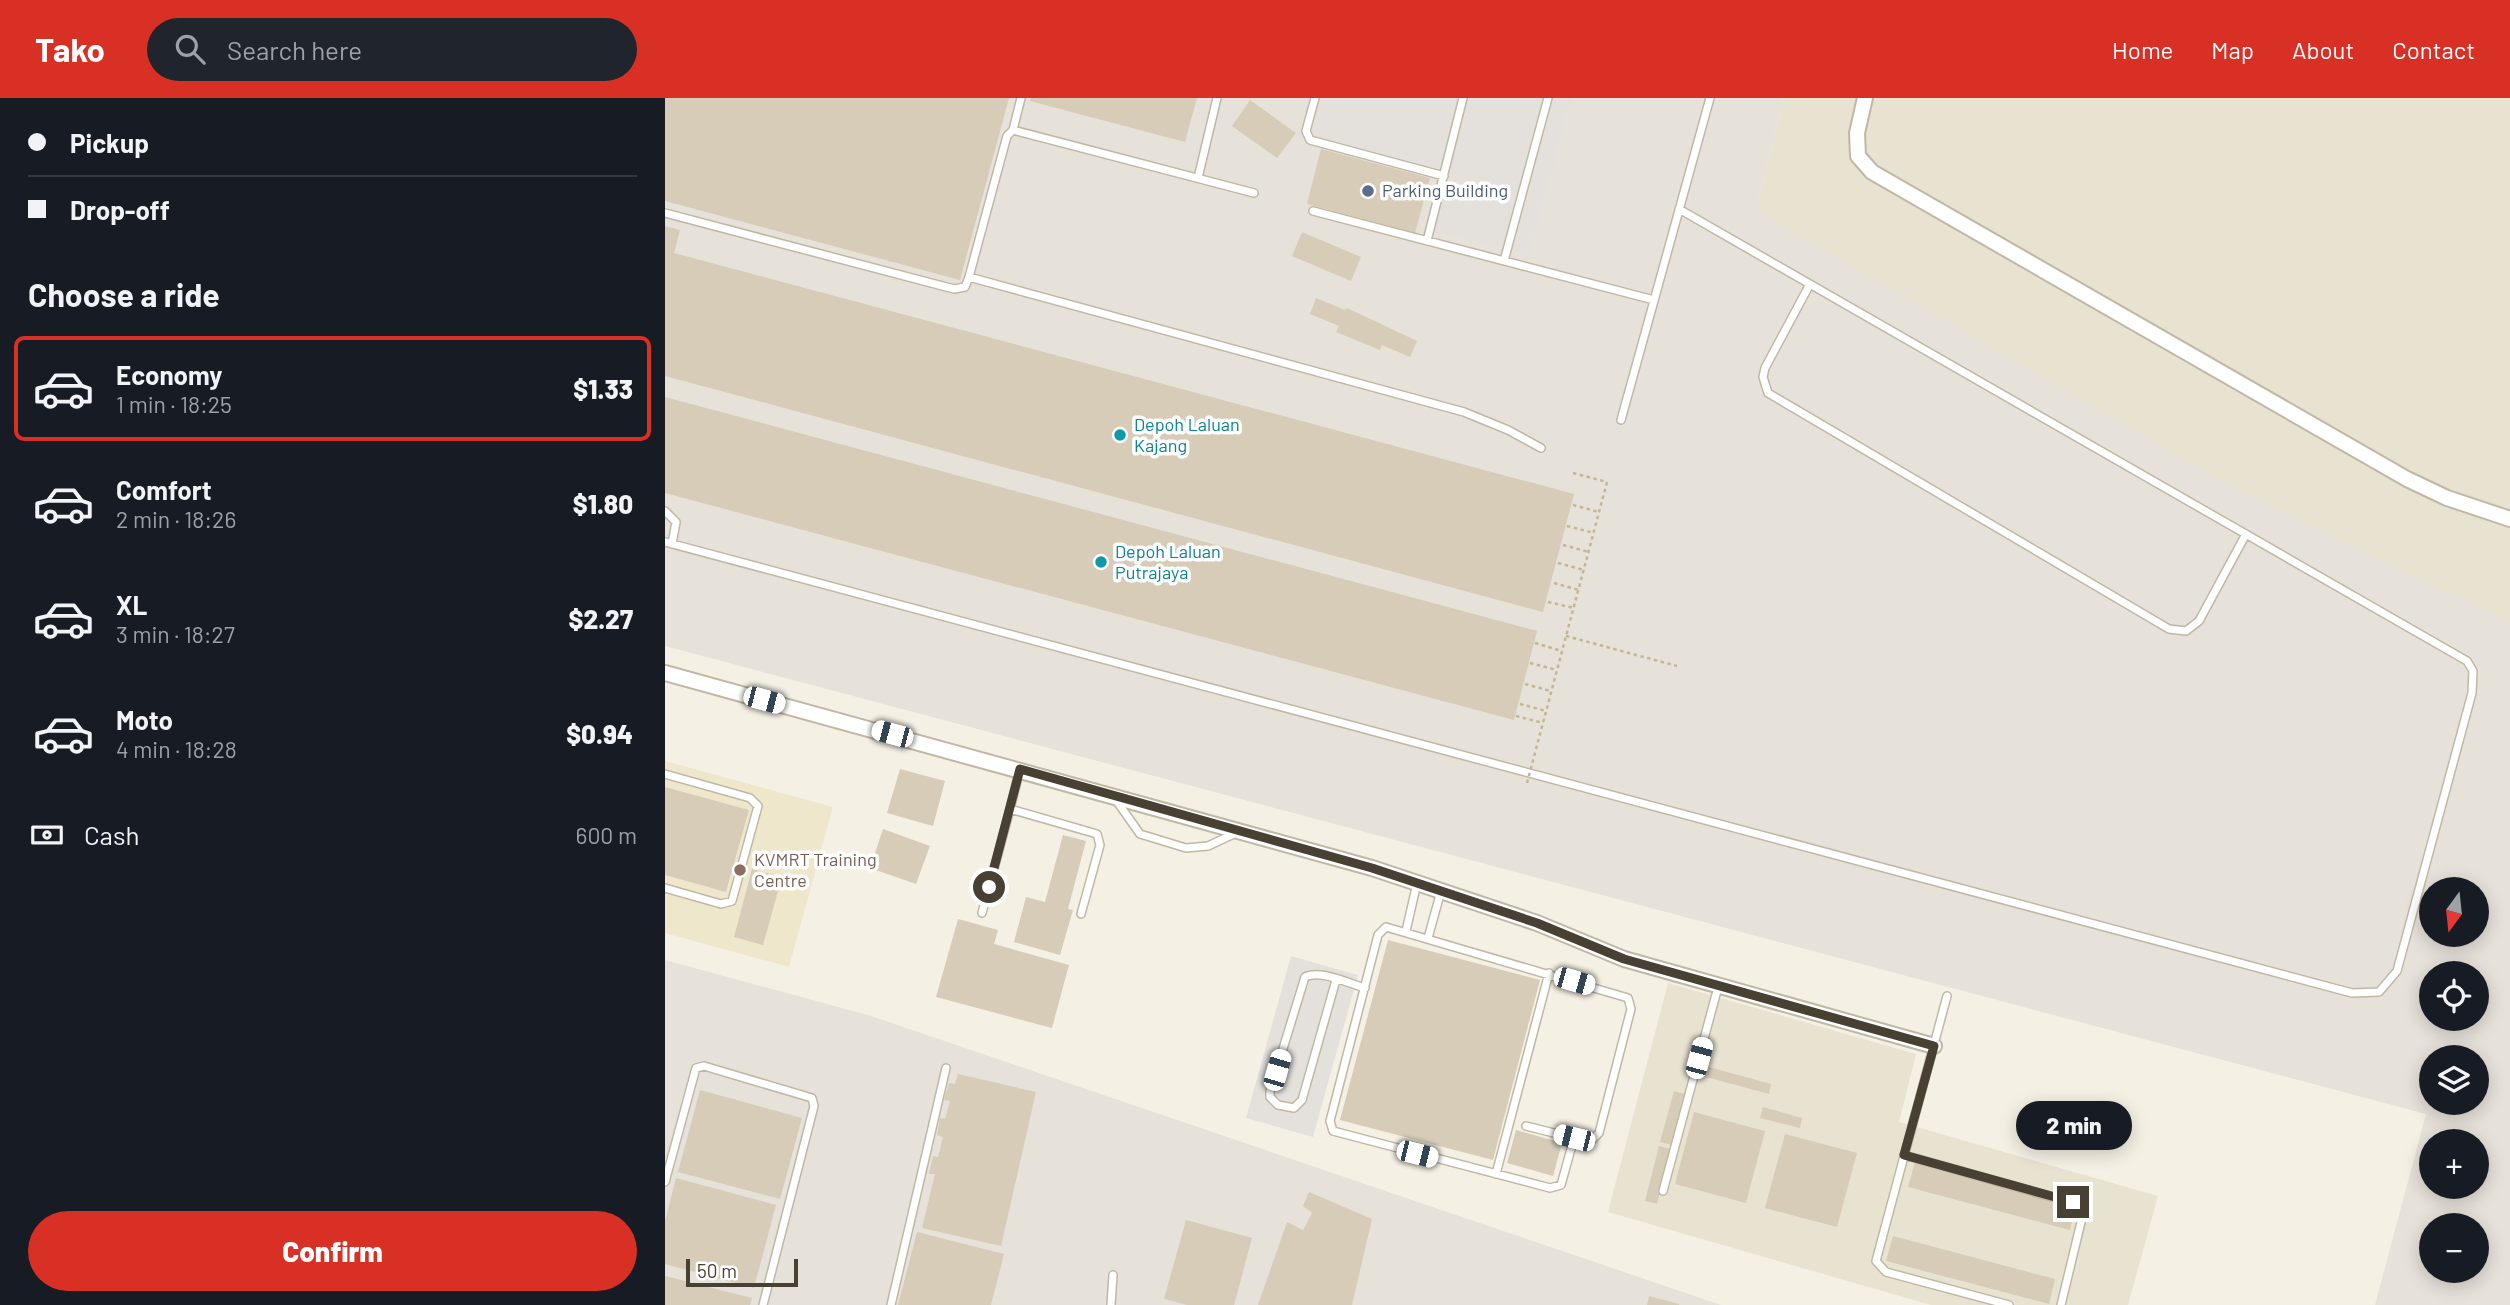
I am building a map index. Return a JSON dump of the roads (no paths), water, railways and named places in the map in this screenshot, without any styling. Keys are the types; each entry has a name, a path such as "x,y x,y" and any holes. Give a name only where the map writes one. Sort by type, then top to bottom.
{"street":[{"path":"1865,98 1857,133 1858,156 1872,172 2407,479 2447,498 2510,519"},
{"path":"665,673 1020,769 1441,890 1537,923 1624,959 1934,1046"}],"lane":[{"path":"665,213 954,289 964,287 1007,136 1013,130 1021,98"},
{"path":"1198,178 1217,98"},
{"path":"1315,98 1306,131 1310,140 1444,176"},
{"path":"1427,241 1464,98"},
{"path":"1504,261 1548,98"},
{"path":"1621,421 1710,98"},
{"path":"1013,130 1254,192"},
{"path":"665,511 676,522 669,543 2352,993 2379,992 2397,971 2472,693 2473,671 2467,661 1679,209"},
{"path":"1313,211 1654,300"},
{"path":"969,277 1464,412 1508,430 1541,448"},
{"path":"1810,285 1765,369 1763,377 1768,393 2157,622 2177,632 2194,628 2246,534"},
{"path":"982,913 1020,769"},
{"path":"665,774 750,797 758,806 758,811 732,901 721,904 665,888"},
{"path":"1114,798 1140,834 1162,841 1198,849 1239,832"},
{"path":"1010,809 1097,834 1100,845 1081,914"},
{"path":"1406,931 1417,883"},
{"path":"1428,938 1441,890"},
{"path":"1526,1126 1591,1141 1599,1133 1631,1003 1623,995 1406,931 1392,927 1381,930 1330,1121 1333,1131 1556,1188 1564,1180 1574,1138"},
{"path":"1496,1174 1549,973"},
{"path":"1336,980 1302,1100 1294,1108 1278,1105 1273,1102 1270,1091 1302,982 1310,975 1336,980 1366,988"},
{"path":"1663,1191 1718,987"},
{"path":"1947,996 1877,1256 1878,1266 1886,1272 2009,1305"},
{"path":"665,1182 695,1069 704,1066 812,1098 814,1106 763,1305"},
{"path":"891,1305 946,1068"},
{"path":"1904,1155 2077,1204 2082,1218 2061,1305"},
{"path":"1111,1305 1113,1275"}],"place":[{"name":"Parking Building","path":"1368,191"},
{"name":"Depoh Laluan Kajang","path":"1120,435"},
{"name":"Depoh Laluan Putrajaya","path":"1101,562"},
{"name":"KVMRT Training Centre","path":"740,870"}]}
